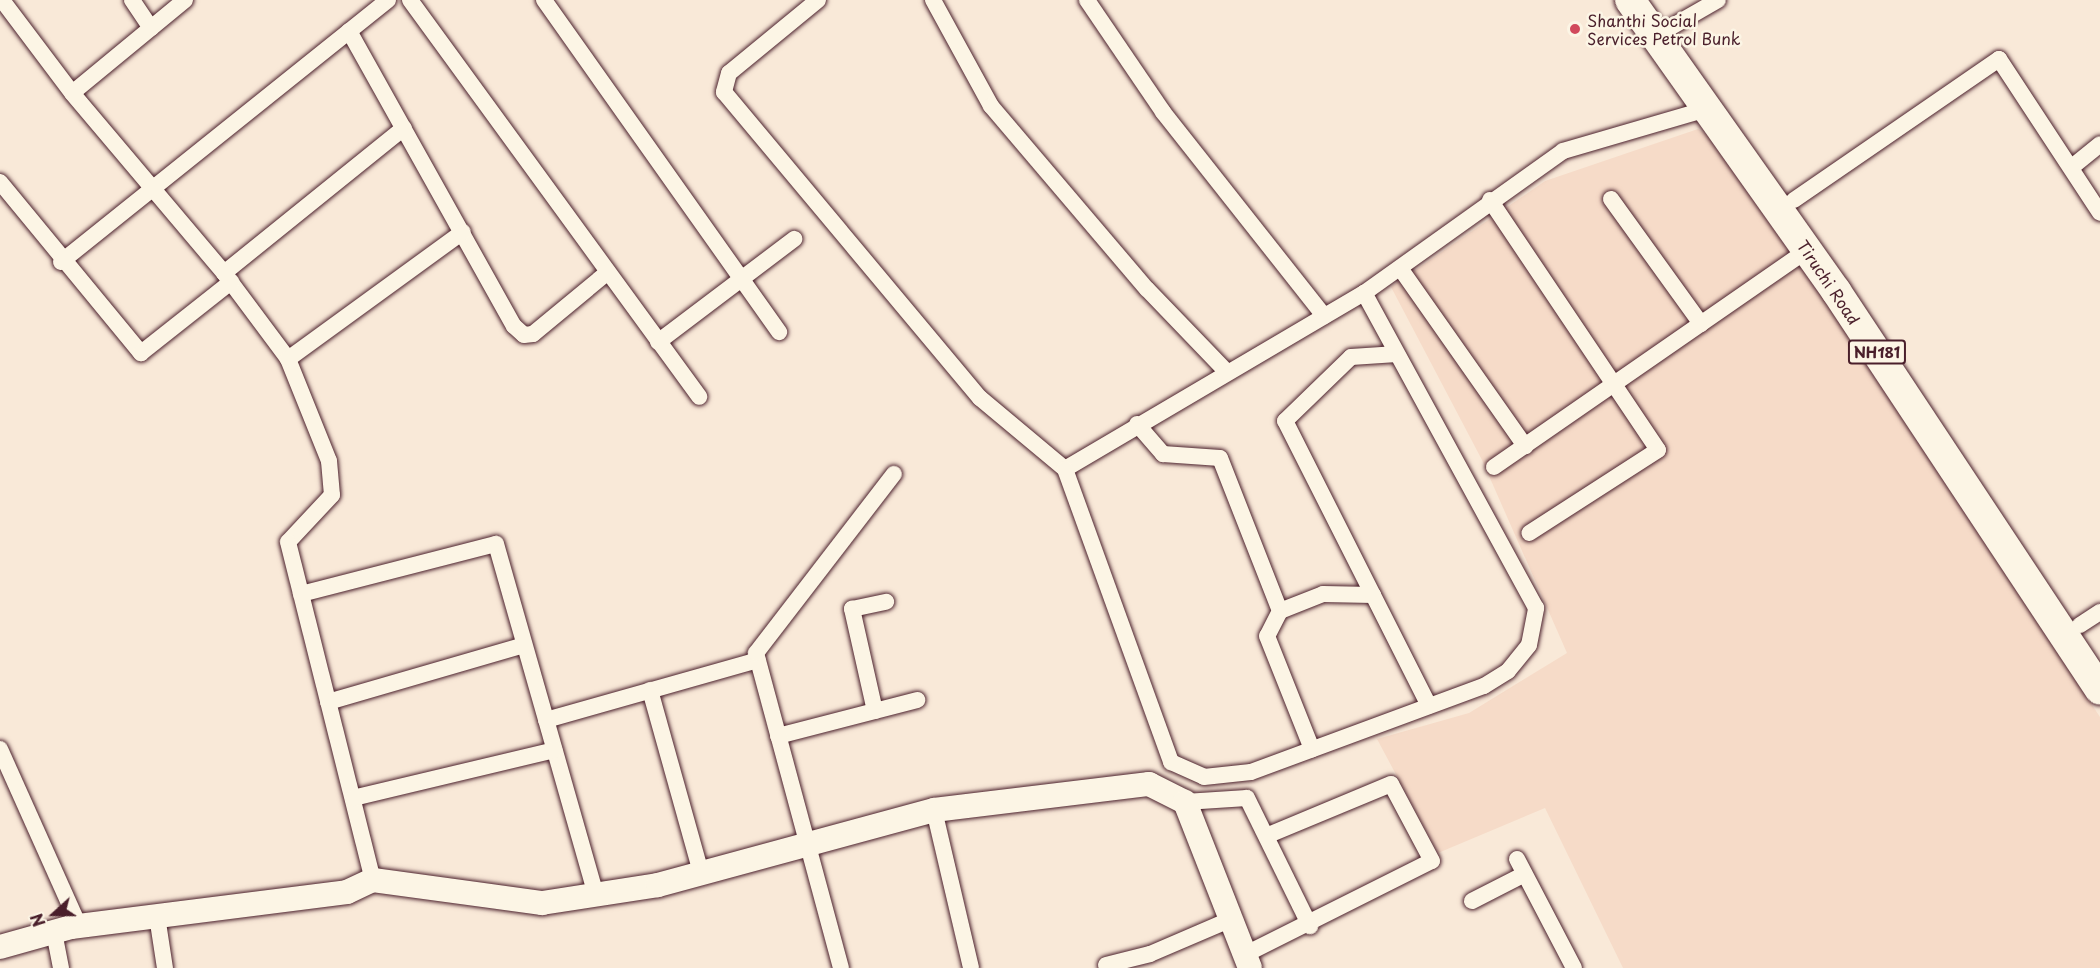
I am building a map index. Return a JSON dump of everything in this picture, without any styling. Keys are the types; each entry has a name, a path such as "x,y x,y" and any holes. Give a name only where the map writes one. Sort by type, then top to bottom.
{"highway":[{"name":"Tiruchi Road","path":"1630,0 1710,108 1807,250 2100,690"},
{"name":"Tiruchi Road","path":"1651,0 2090,618 2100,654"}],"street":[{"path":"2,0 72,93 227,278 288,359 329,460 332,495 288,542 373,880"},
{"path":"132,0 151,28"},
{"path":"72,93 185,0"},
{"path":"61,262 388,0"},
{"path":"410,0 699,398"},
{"path":"544,0 779,332"},
{"path":"818,0 729,73 724,92 980,398 1065,468 1171,762 1204,777 1251,772 1430,706 1508,671 1529,645 1536,608 1364,293"},
{"path":"933,0 992,106 1147,289 1227,372"},
{"path":"1087,0 1163,112 1324,316"},
{"path":"1671,27 1718,0"},
{"path":"349,31 514,326 524,335 533,334 608,272"},
{"path":"1794,200 1999,59 2072,167 2100,213"},
{"path":"1065,468 1364,293 1490,200 1563,151 1710,108"},
{"path":"0,182 61,262 141,353 404,128"},
{"path":"2072,167 2100,144"},
{"path":"1490,200 1658,450 1529,533"},
{"path":"1611,200 1701,324"},
{"path":"288,359 463,232"},
{"path":"658,342 794,239"},
{"path":"1494,467 1807,250"},
{"path":"1400,267 1525,446"},
{"path":"1397,354 1351,357 1285,421 1430,706"},
{"path":"1137,424 1163,454 1220,458 1280,611"},
{"path":"841,968 756,653 894,474"},
{"path":"301,594 496,544 596,895"},
{"path":"1312,749 1267,636 1280,611 1323,594 1373,595"},
{"path":"875,711 852,609 886,602"},
{"path":"328,702 524,645"},
{"path":"546,720 758,660"},
{"path":"650,690 701,873"},
{"path":"778,736 917,700"},
{"path":"0,749 79,926"},
{"path":"353,798 554,750"},
{"path":"0,947 79,926 347,892 373,880 542,903 596,895 701,873 934,810 1149,784 1185,802 1247,798 1310,926"},
{"path":"1185,802 1234,918 1247,962 1310,926 1427,866 1431,852 1391,784 1266,836"},
{"path":"934,810 971,968"},
{"path":"1472,901 1521,866 1574,968"},
{"path":"158,916 165,968"},
{"path":"1106,965 1150,954 1234,918"},
{"path":"54,932 61,968"}],"shaded area":[{"path":"1698,129 1712,138 1793,252 2100,717 2100,968 1623,968 1545,808 1438,853 1377,739 1469,713 1567,653 1482,460 1391,287 1545,181"}],"place":[{"name":"Shanthi Social Services Petrol Bunk","path":"1575,29"}]}
